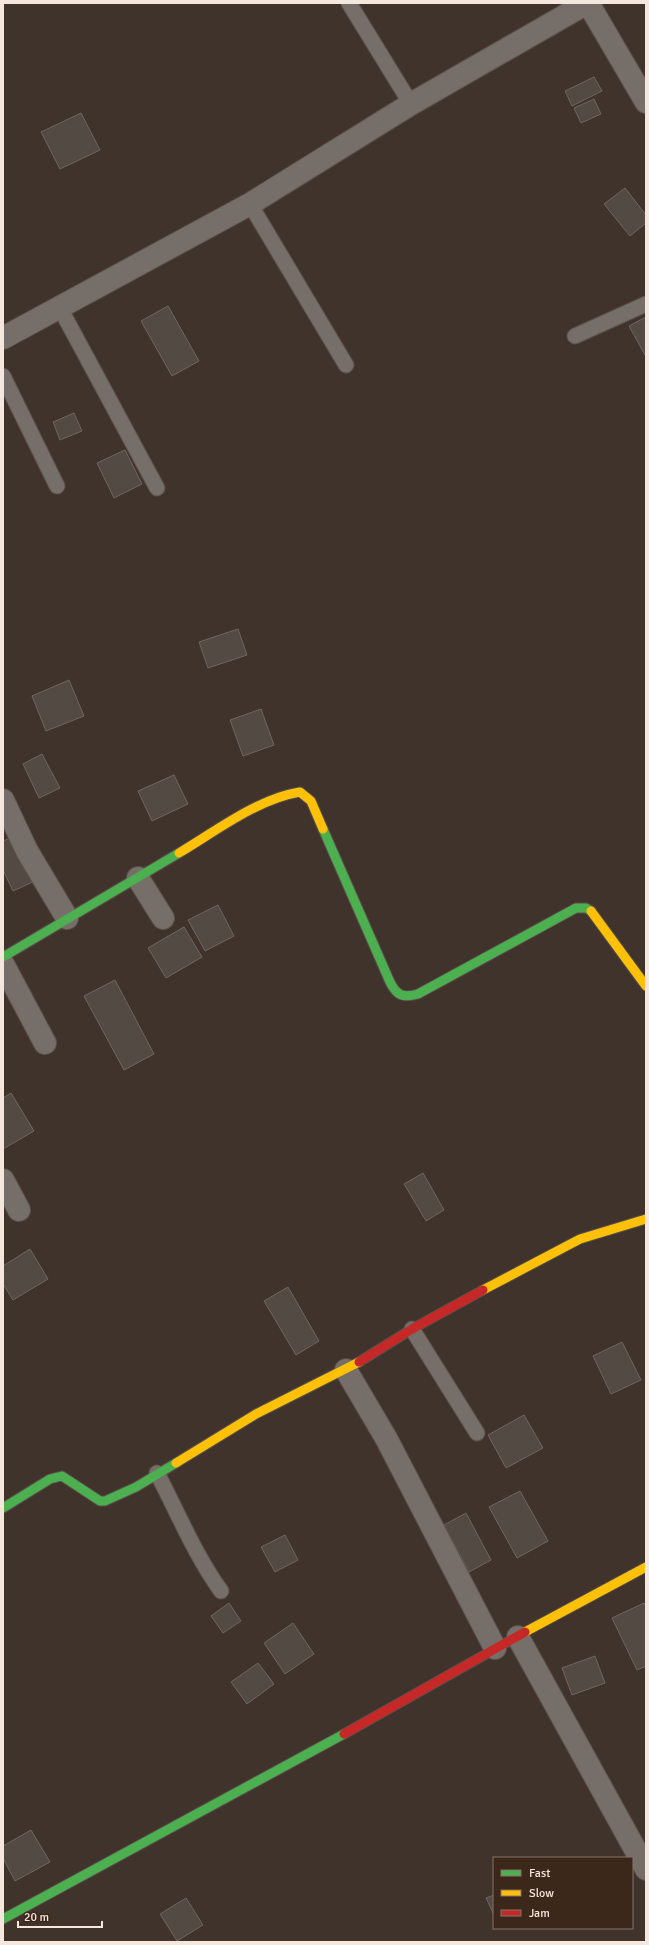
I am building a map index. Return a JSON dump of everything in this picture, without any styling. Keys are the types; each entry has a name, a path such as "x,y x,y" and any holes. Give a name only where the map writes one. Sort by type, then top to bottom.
{"street":[{"path":"3,338 250,204 411,104 588,3 646,102"},
{"path":"3,957 268,800 287,794 300,792 311,801 384,970 395,991 399,995 405,997 418,994 576,908 586,908 593,912 646,986"},
{"path":"3,800 27,850 67,918"},
{"path":"138,878 163,918"},
{"path":"3,964 45,1043"},
{"path":"3,1180 19,1210"},
{"path":"3,1508 50,1479 62,1476 100,1501 105,1501 136,1488 158,1473 256,1414 304,1388 346,1370 412,1329 533,1262 580,1239 646,1219"},
{"path":"346,1370 389,1444 495,1648"},
{"path":"3,1919 291,1764 495,1648 646,1567"},
{"path":"518,1637 646,1869"}],"lane":[{"path":"349,3 411,104"},
{"path":"250,204 346,365"},
{"path":"574,336 646,304"},
{"path":"60,308 156,488"},
{"path":"3,376 57,486"},
{"path":"412,1329 477,1433"},
{"path":"158,1473 174,1503 202,1564 221,1591"}],"building":[{"path":"594,77 602,91 572,106 565,91"},
{"path":"594,99 601,114 581,123 574,108"},
{"path":"81,113 100,150 60,169 41,132"},
{"path":"625,188 646,215 646,223 630,236 604,204"},
{"path":"168,306 199,361 172,376 141,321"},
{"path":"646,317 646,354 645,355 629,326"},
{"path":"74,413 82,431 60,440 53,422"},
{"path":"125,450 142,484 114,498 97,463"},
{"path":"238,629 247,655 208,668 199,642"},
{"path":"69,680 84,716 46,731 32,696"},
{"path":"261,709 274,745 243,756 230,720"},
{"path":"42,754 60,788 39,798 23,764"},
{"path":"174,775 188,804 152,821 138,791"},
{"path":"15,836 35,881 13,891 3,870 3,841"},
{"path":"218,905 234,936 205,951 188,920"},
{"path":"184,927 202,957 166,978 148,948"},
{"path":"115,980 154,1054 124,1070 84,996"},
{"path":"11,1093 34,1131 3,1149 3,1098"},
{"path":"423,1173 444,1210 426,1221 404,1184"},
{"path":"30,1249 48,1279 13,1300 3,1284 3,1266"},
{"path":"288,1287 319,1341 296,1355 264,1301"},
{"path":"622,1342 641,1380 611,1394 593,1356"},
{"path":"524,1415 543,1448 506,1468 488,1435"},
{"path":"520,1491 548,1541 517,1558 489,1507"},
{"path":"466,1513 491,1560 469,1572 444,1525"},
{"path":"285,1535 298,1560 275,1572 261,1547"},
{"path":"229,1603 241,1621 223,1633 211,1616"},
{"path":"644,1603 646,1607 646,1666 637,1670 612,1618"},
{"path":"293,1623 314,1654 285,1674 264,1643"},
{"path":"595,1656 605,1683 572,1695 562,1668"},
{"path":"258,1663 274,1684 247,1704 231,1682"},
{"path":"31,1830 50,1862 15,1881 3,1858 3,1846"},
{"path":"493,1895 493,1913 486,1898"},
{"path":"186,1898 203,1925 177,1941 160,1914"}],"traffic: fast":[{"path":"323,829 390,982 395,990 404,996 418,994 576,908 586,908 591,911"},
{"path":"3,957 179,853"},
{"path":"3,1508 50,1479 62,1476 100,1501 105,1501 136,1487 176,1463"},
{"path":"3,1919 344,1734"}],"traffic: slow":[{"path":"179,853 237,817 268,801 300,792 311,801 323,829"},
{"path":"591,911 646,986"},
{"path":"483,1290 580,1239 646,1219"},
{"path":"176,1463 256,1414 359,1362"},
{"path":"525,1632 646,1567"}],"traffic: jam":[{"path":"359,1362 412,1329 483,1290"},
{"path":"344,1734 525,1632"}]}
